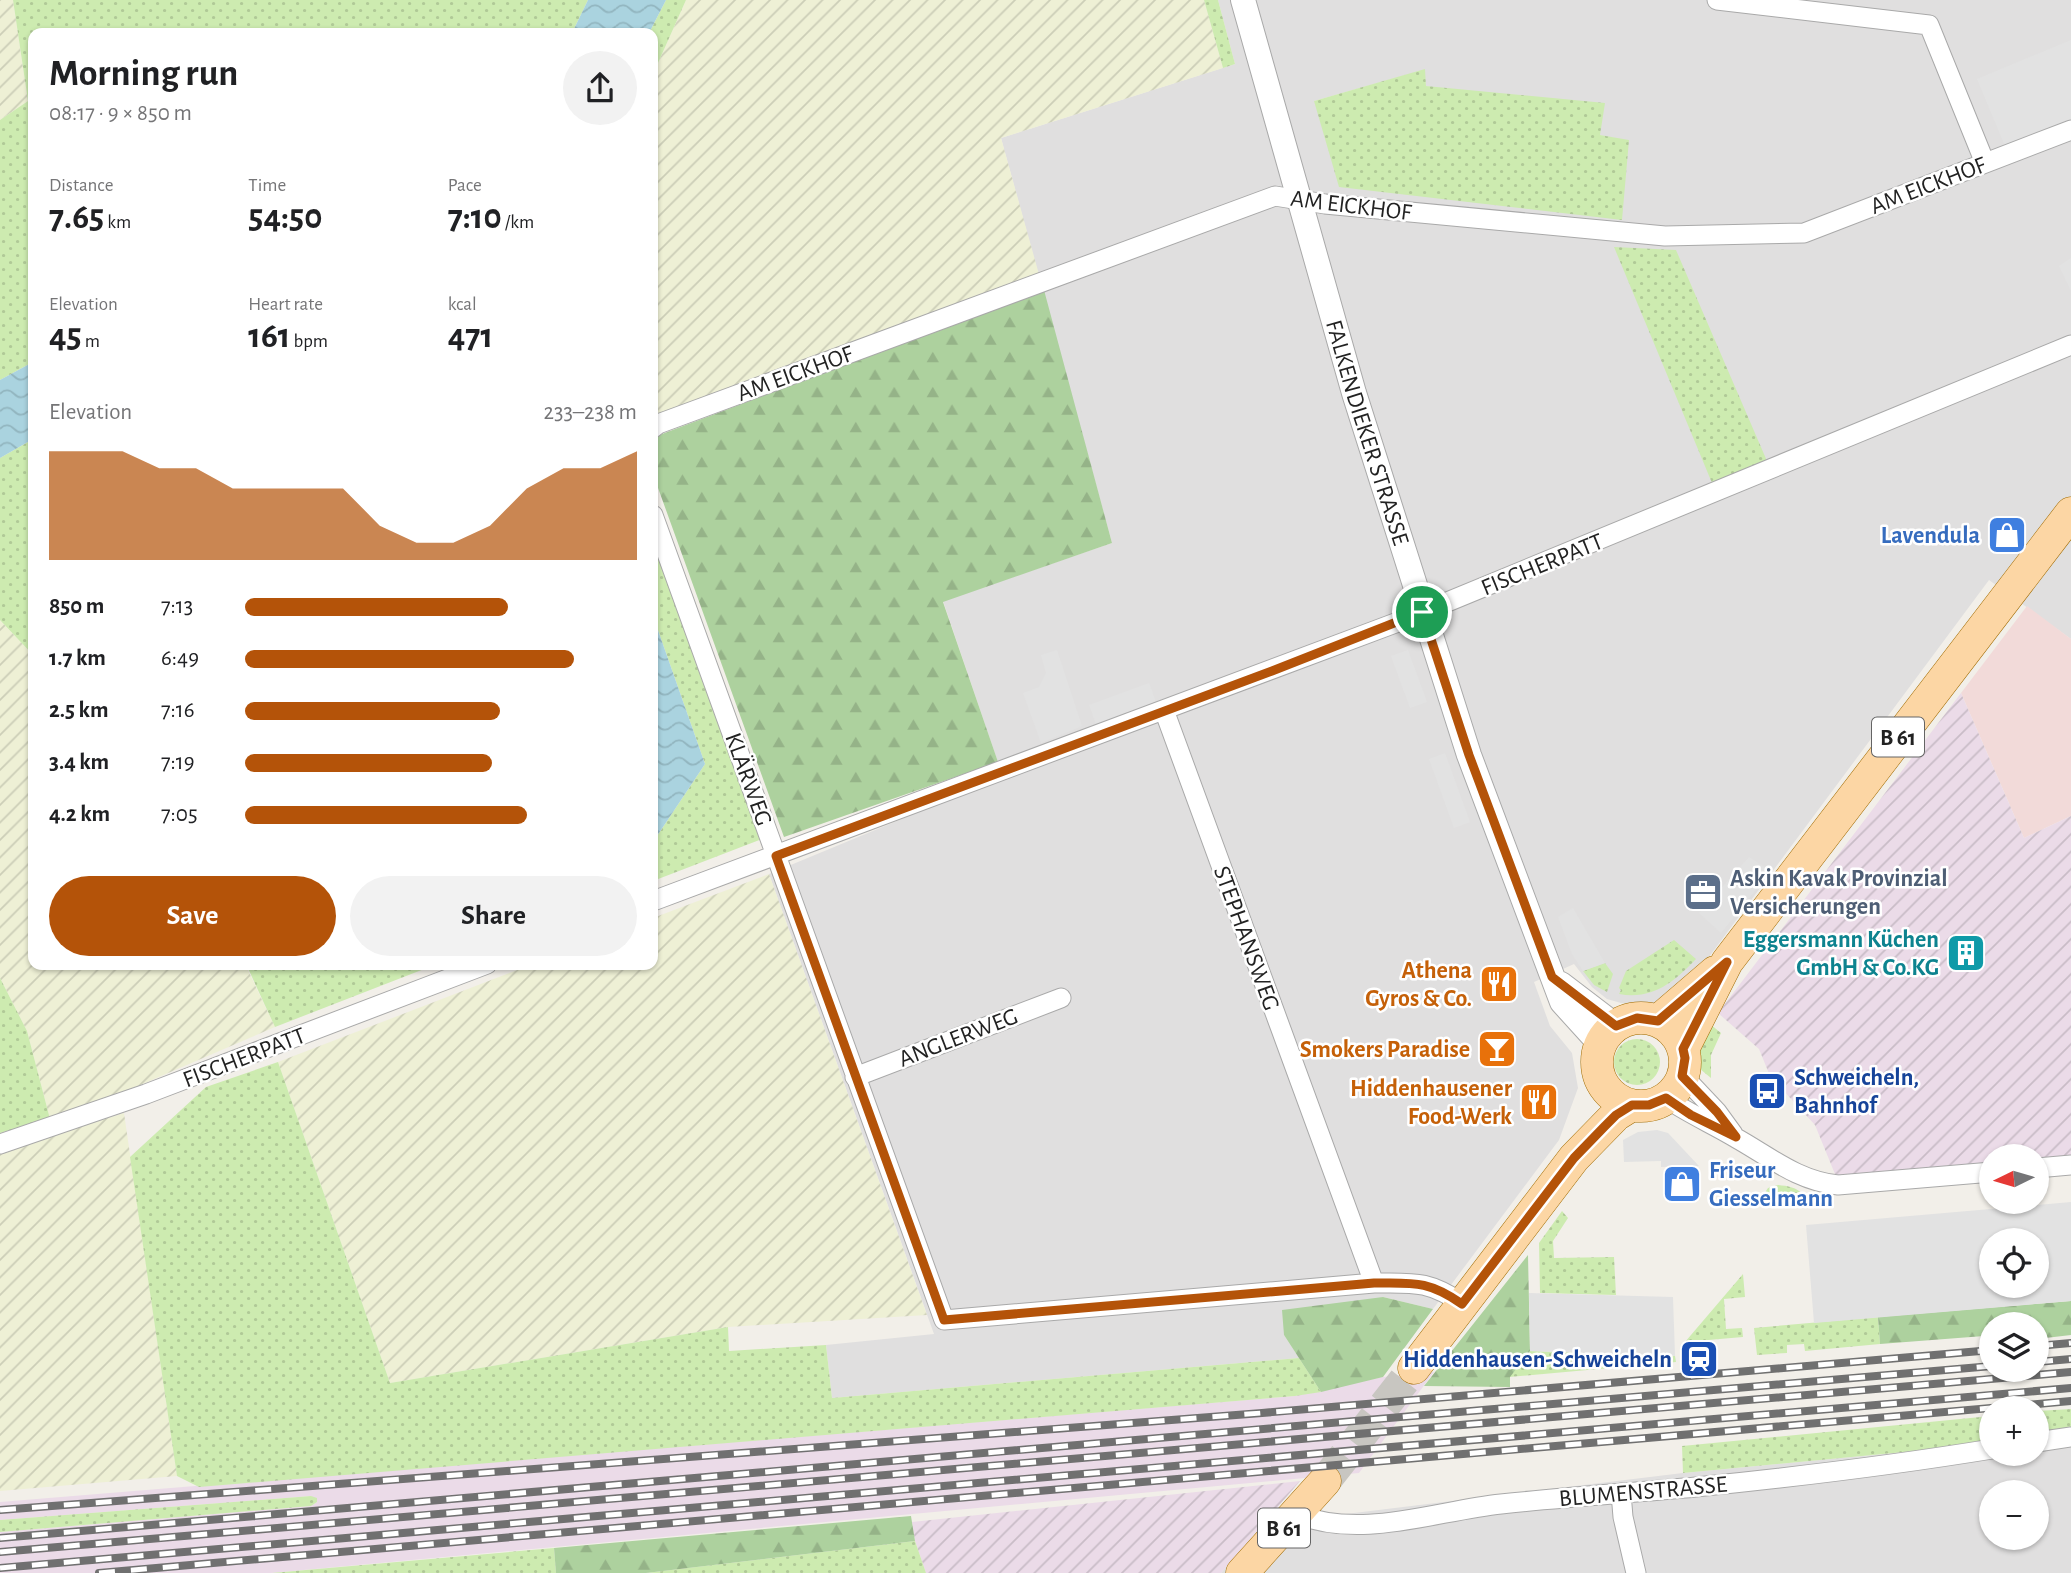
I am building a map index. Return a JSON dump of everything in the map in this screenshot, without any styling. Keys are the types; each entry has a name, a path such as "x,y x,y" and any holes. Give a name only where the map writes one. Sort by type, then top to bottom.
{"main road":[{"name":"B 61","path":"1658,1021 1727,962 2071,513"},
{"name":"B 61","path":"1677,1074 1727,962"},
{"path":"1637,1018 1658,1021 1669,1027 1678,1037 1677,1074 1649,1105 1632,1105 1613,1095 1606,1087 1598,1066 1608,1035 1637,1018"},
{"path":"1574,1158 1588,1113 1606,1087"},
{"path":"1414,1367 1574,1158 1616,1115 1632,1105"},
{"name":"B 61","path":"1242,1573 1325,1481"}],"street":[{"name":"FALKENDIEKER STRASSE","path":"1243,0 1354,393 1469,755 1552,977 1608,1035"},
{"path":"1717,0 1929,25 1985,163"},
{"name":"AM EICKHOF","path":"658,426 1275,195 1325,204 1665,236 1804,233 2071,130"},
{"name":"FISCHERPATT","path":"658,899 1422,612 2071,345"},
{"name":"KLÄRWEG","path":"658,529 944,1320 1374,1283"},
{"name":"STEPHANSWEG","path":"1164,710 1374,1283"},
{"name":"FISCHERPATT","path":"0,1144 135,1098 470,970"},
{"name":"ANGLERWEG","path":"855,1077 1061,998"},
{"path":"1677,1074 1691,1115 1736,1137 1784,1169 1824,1184 1979,1173"},
{"path":"1677,1074 1717,1112 1736,1137"},
{"path":"2049,1167 2071,1165"},
{"path":"1374,1283 1421,1283 1448,1294 1462,1304"},
{"path":"2049,1440 2071,1437"},
{"name":"BLUMENSTRASSE","path":"1297,1514 1318,1522 1355,1525 1498,1504 1928,1460 1979,1451"},
{"path":"1621,1493 1623,1517 1636,1573"}],"shaded area":[{"path":"1218,0 2071,0 2071,639 1989,580 1674,1004 1621,1003 1607,999 1592,987 1574,964 1534,982 1550,1026 1572,1053 1578,1088 1559,1140 1433,1309 1383,1297 1284,1335 1299,1358 832,1398 826,1345 934,1334 769,874 1003,777 943,601 1112,543 1001,138 1235,64","holes":["1424,70 1426,86 1599,135 1629,141 1314,101"]},
{"path":"2071,40 2071,120 2005,146 1977,79"},
{"path":"2071,258 2071,291 2059,266"},
{"path":"2027,606 2071,639 2071,816 2024,838 1961,693"},
{"path":"1057,650 1082,726 1041,743 1023,693 1039,687 1046,673 1041,655"},
{"path":"1408,650 1427,702 1410,708 1391,656"},
{"path":"1149,683 1156,702 1096,724 1089,705"},
{"path":"1961,693 2024,838 2071,816 2071,1155 2049,1158 2049,1144 1979,1144 1979,1164 1837,1179 1815,1125 1770,1076 1759,1049 1718,1013"},
{"path":"1445,753 1470,822 1454,828 1429,759"},
{"path":"1749,857 1771,871 1721,933 1699,913"},
{"path":"1573,908 1605,963 1583,971 1572,954 1558,917"},
{"path":"1657,1130 1668,1133 1699,1166 1661,1167 1661,1161 1624,1162 1623,1140 1638,1132"},
{"path":"2071,1202 2071,1301 1814,1323 1806,1225 1979,1210 1979,1214 2049,1214 2049,1204"},
{"path":"1529,1293 1673,1297 1675,1356 1530,1351"},
{"path":"1434,1372 1359,1473 271,1573 0,1573 0,1532 311,1506 317,1502 311,1496 0,1520 0,1502 1295,1396 1383,1377"},
{"path":"2071,1428 2071,1573 1221,1573 1264,1524 1683,1473 1946,1448 1979,1452 1979,1466 2049,1466 2049,1431"},
{"path":"1300,1481 1221,1573 926,1573 915,1541 912,1522"}],"green space":[{"path":"0,0 13,0 28,101 0,120"},
{"path":"13,0 588,0 574,28 28,28 28,101"},
{"path":"666,0 686,0 658,63 658,28 652,28"},
{"path":"686,0 1204,0 1223,68 1001,138 1040,278 658,416 658,63"},
{"path":"1204,0 1218,0 1235,64 1223,68"},
{"path":"1425,69 1426,86 1605,103 1600,135 1629,140 1622,220 1339,187 1314,101"},
{"path":"28,101 28,365 0,380 0,120"},
{"path":"1614,247 1676,250 1767,461 1712,483"},
{"path":"1044,290 1112,543 943,602 998,762 784,837 658,488 658,437"},
{"path":"28,442 28,650 0,620 0,458"},
{"path":"658,550 762,839 658,879 658,834 705,764 658,630"},
{"path":"0,620 28,650 28,970 248,970 275,1027 117,1095 50,1119 27,1031 0,978"},
{"path":"769,874 927,1315 728,1327 390,1383 278,1062 517,970 658,970 658,916"},
{"path":"1674,940 1696,959 1688,967 1671,982 1653,992 1619,994 1626,971"},
{"path":"1605,963 1613,974 1607,992 1594,985 1583,971"},
{"path":"249,970 422,970 275,1027"},
{"path":"0,978 27,1031 50,1119 0,1133"},
{"path":"1710,1024 1721,1033 1711,1055 1711,1078 1700,1069 1696,1047"},
{"path":"1637,1039 1646,1040 1653,1046 1659,1053 1659,1071 1653,1078 1646,1084 1637,1085 1628,1084 1621,1078 1615,1071 1614,1062 1615,1053 1621,1046 1628,1040"},
{"path":"278,1062 390,1383 728,1327 729,1351 826,1345 832,1398 1299,1358 1321,1392 199,1487 177,1476 130,1157 206,1087"},
{"path":"124,1113 177,1476 0,1491 0,1152"},
{"path":"1789,1186 1804,1195 1789,1203 1778,1203 1764,1194 1768,1188"},
{"path":"1562,1211 1568,1218 1553,1241 1554,1258 1614,1257 1616,1295 1540,1293 1539,1243"},
{"path":"1528,1255 1530,1351 1510,1377 1510,1387 1424,1386"},
{"path":"1743,1274 1745,1297 1724,1299 1726,1329 1742,1328 1743,1337 1685,1342"},
{"path":"1383,1297 1433,1309 1383,1377 1321,1392 1284,1335 1282,1310"},
{"path":"2071,1301 2071,1335 2049,1338 2049,1312 1979,1312 1979,1336 1880,1344 1878,1317"},
{"path":"1878,1317 1880,1344 1805,1351 1804,1344 1787,1345 1787,1353 1757,1355 1754,1328"},
{"path":"1530,1351 1675,1356 1676,1362 1509,1377"},
{"path":"2071,1409 2071,1428 2049,1431 2049,1410"},
{"path":"1979,1417 1979,1443 1946,1448 1683,1473 1682,1446"},
{"path":"311,1496 317,1498 317,1502 311,1506 0,1532 0,1520"},
{"path":"911,1516 915,1541 646,1573 556,1573 554,1548"},
{"path":"915,1541 926,1573 646,1573"},
{"path":"554,1548 556,1573 272,1573"}],"water":[{"path":"588,0 666,0 652,28 574,28"},
{"path":"28,365 28,442 0,458 0,380"},
{"path":"658,630 705,764 658,834"}],"tunnel":[{"path":"1325,1481 1414,1368"}],"railway":[{"path":"2049,1345 2071,1343"},
{"path":"0,1510 1262,1413 1979,1351"},
{"path":"2049,1361 2071,1359"},
{"path":"0,1538 1979,1367"},
{"path":"0,1552 2071,1372"},
{"path":"0,1568 2071,1388"},
{"path":"99,1573 2071,1401"}],"place":[{"name":"Lavendula","path":"2007,535"},
{"name":"Askin Kavak Provinzial Versicherungen","path":"1703,892"},
{"name":"Eggersmann Küchen GmbH & Co.KG","path":"1966,953"},
{"name":"Athena Gyros & Co.","path":"1499,984"},
{"name":"Smokers Paradise","path":"1497,1049"},
{"name":"Schweicheln, Bahnhof","path":"1767,1091"},
{"name":"Hiddenhausener Food-Werk","path":"1539,1102"},
{"name":"Friseur Giesselmann","path":"1682,1184"},
{"name":"Hiddenhausen-Schweicheln","path":"1699,1359"}],"route":[{"path":"1422,612 1469,755 1552,977 1616,1026 1637,1018 1658,1021 1727,962 1683,1049 1685,1068 1682,1076 1717,1112 1736,1137 1691,1115 1666,1098 1649,1105 1632,1105 1616,1115 1574,1158 1462,1304 1448,1294 1421,1283 1374,1283 944,1320 776,856 1272,671 1422,612"}]}
